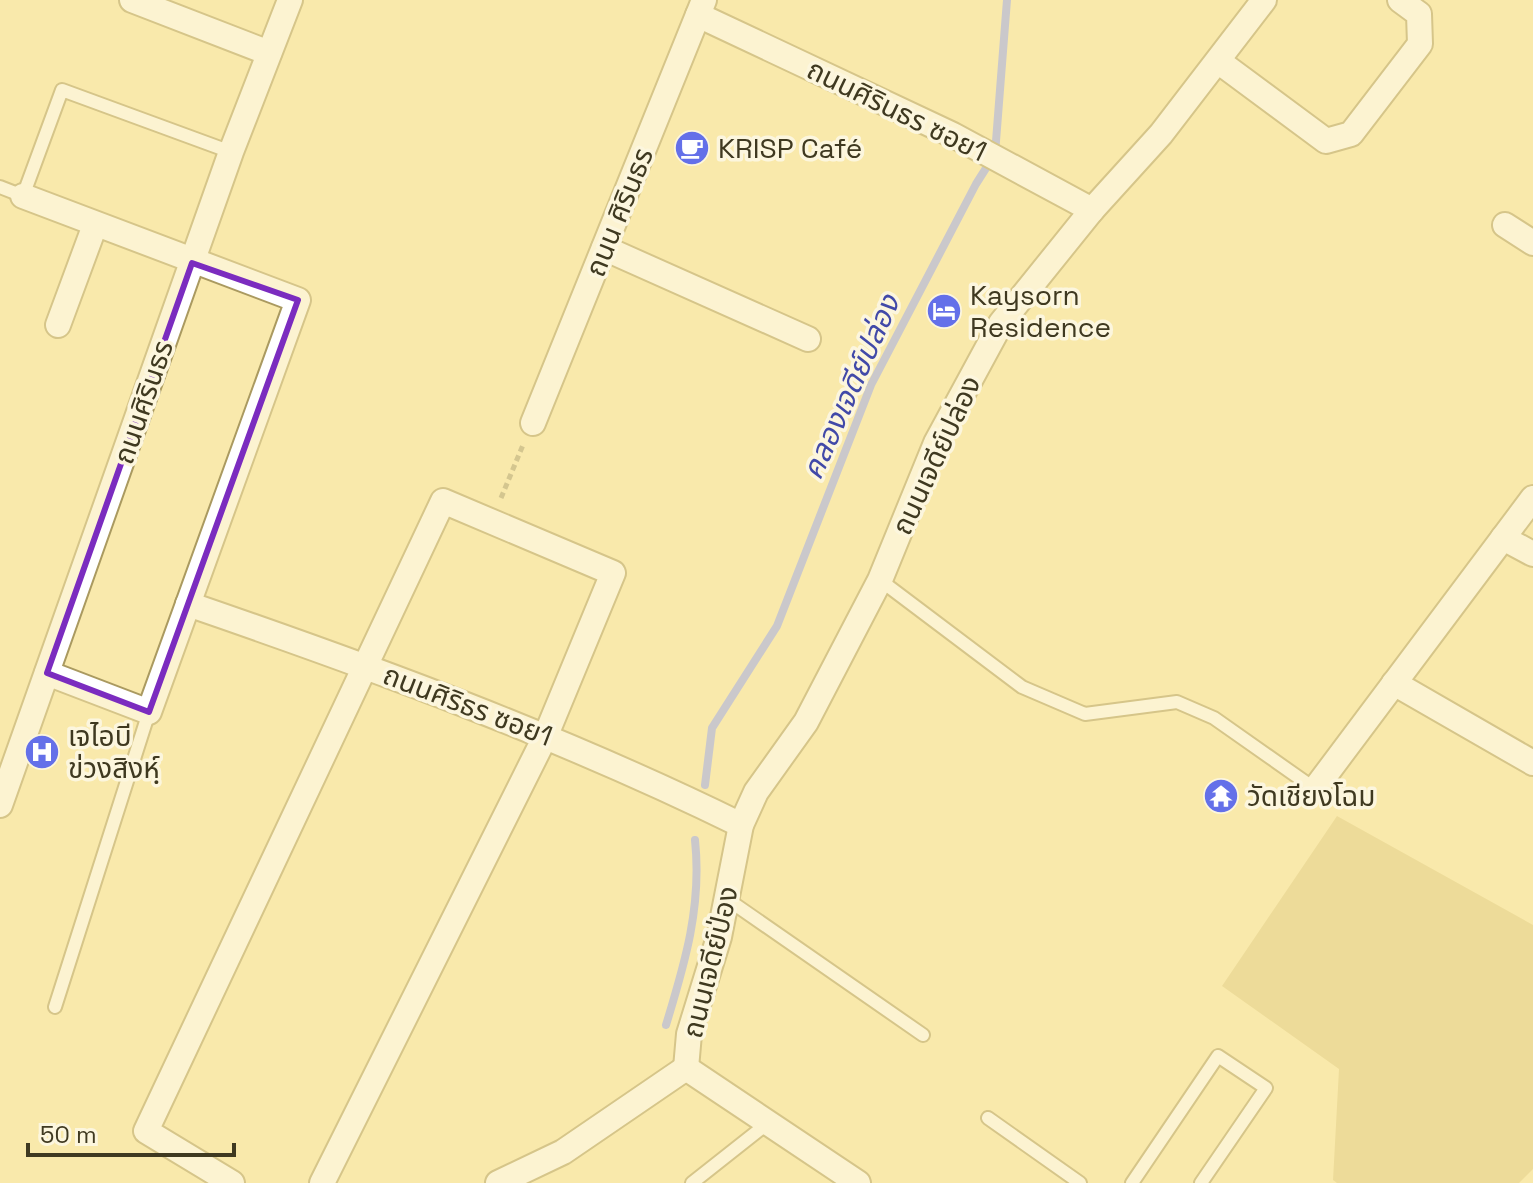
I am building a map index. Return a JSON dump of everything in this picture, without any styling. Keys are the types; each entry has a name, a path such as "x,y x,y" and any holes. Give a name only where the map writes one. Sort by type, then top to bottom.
{"street":[{"path":"132,0 269,53"},
{"name":"ถนนศิรินธร","path":"0,805 11,738 47,673 231,152 290,0"},
{"name":"ถนนเจดีย์ปล่อง","path":"741,825 756,792 806,722 880,580 936,443 1001,323 1092,210 1161,134 1264,0"},
{"path":"1218,61 1326,141 1351,134 1420,44 1419,14 1400,0"},
{"name":"ถนนศิรินธร ซอย1","path":"701,8 976,147 1092,210"},
{"name":"ถนน ศิรินธร","path":"533,423 701,8"},
{"path":"23,196 192,263 298,300 149,712 47,673"},
{"path":"58,325 95,225"},
{"path":"1505,225 1533,243"},
{"path":"604,248 808,339"},
{"path":"1315,789 1533,498"},
{"path":"216,1180 146,1131 443,501 613,573 546,735 322,1183"},
{"path":"1503,538 1533,554"},
{"name":"ถนนศิริธร ซอย1","path":"188,604 366,665 546,735 741,825"},
{"path":"1394,683 1533,763"},
{"name":"ถนนเจดีย์ป่อง","path":"741,825 719,937 689,1034 686,1068 769,1122"},
{"path":"498,1183 563,1152 686,1068"},
{"path":"769,1122 858,1183"}],"lane":[{"path":"0,187 23,196 62,90 231,152"},
{"path":"880,580 1022,687 1085,714 1177,702 1214,718 1315,789"},
{"path":"55,1007 149,712"},
{"path":"727,899 923,1035"},
{"path":"1132,1183 1218,1056 1266,1088 1201,1183"},
{"path":"988,1118 1080,1183"},
{"path":"692,1183 769,1122"}],"path":[{"path":"491,521 533,423"}],"highlighted area":[{"path":"192,263 298,300 149,712 47,673"}],"shaded area":[{"path":"1337,816 1533,925 1533,1169 1519,1183 1337,1183 1333,1180 1339,1069 1222,986"}],"waterway":[{"name":"คลองเจดีย์ปล่อง","path":"705,785 712,728 777,626 871,385 976,184 995,154 1007,0"},
{"path":"666,1025 694,911 695,840"}],"place":[{"name":"KRISP Café","path":"692,148"},
{"name":"Kaysorn Residence","path":"944,311"},
{"name":"เจไอบี ข่วงสิงหฺ์","path":"42,752"},
{"name":"วัดเชียงโฉม","path":"1221,796"}]}
